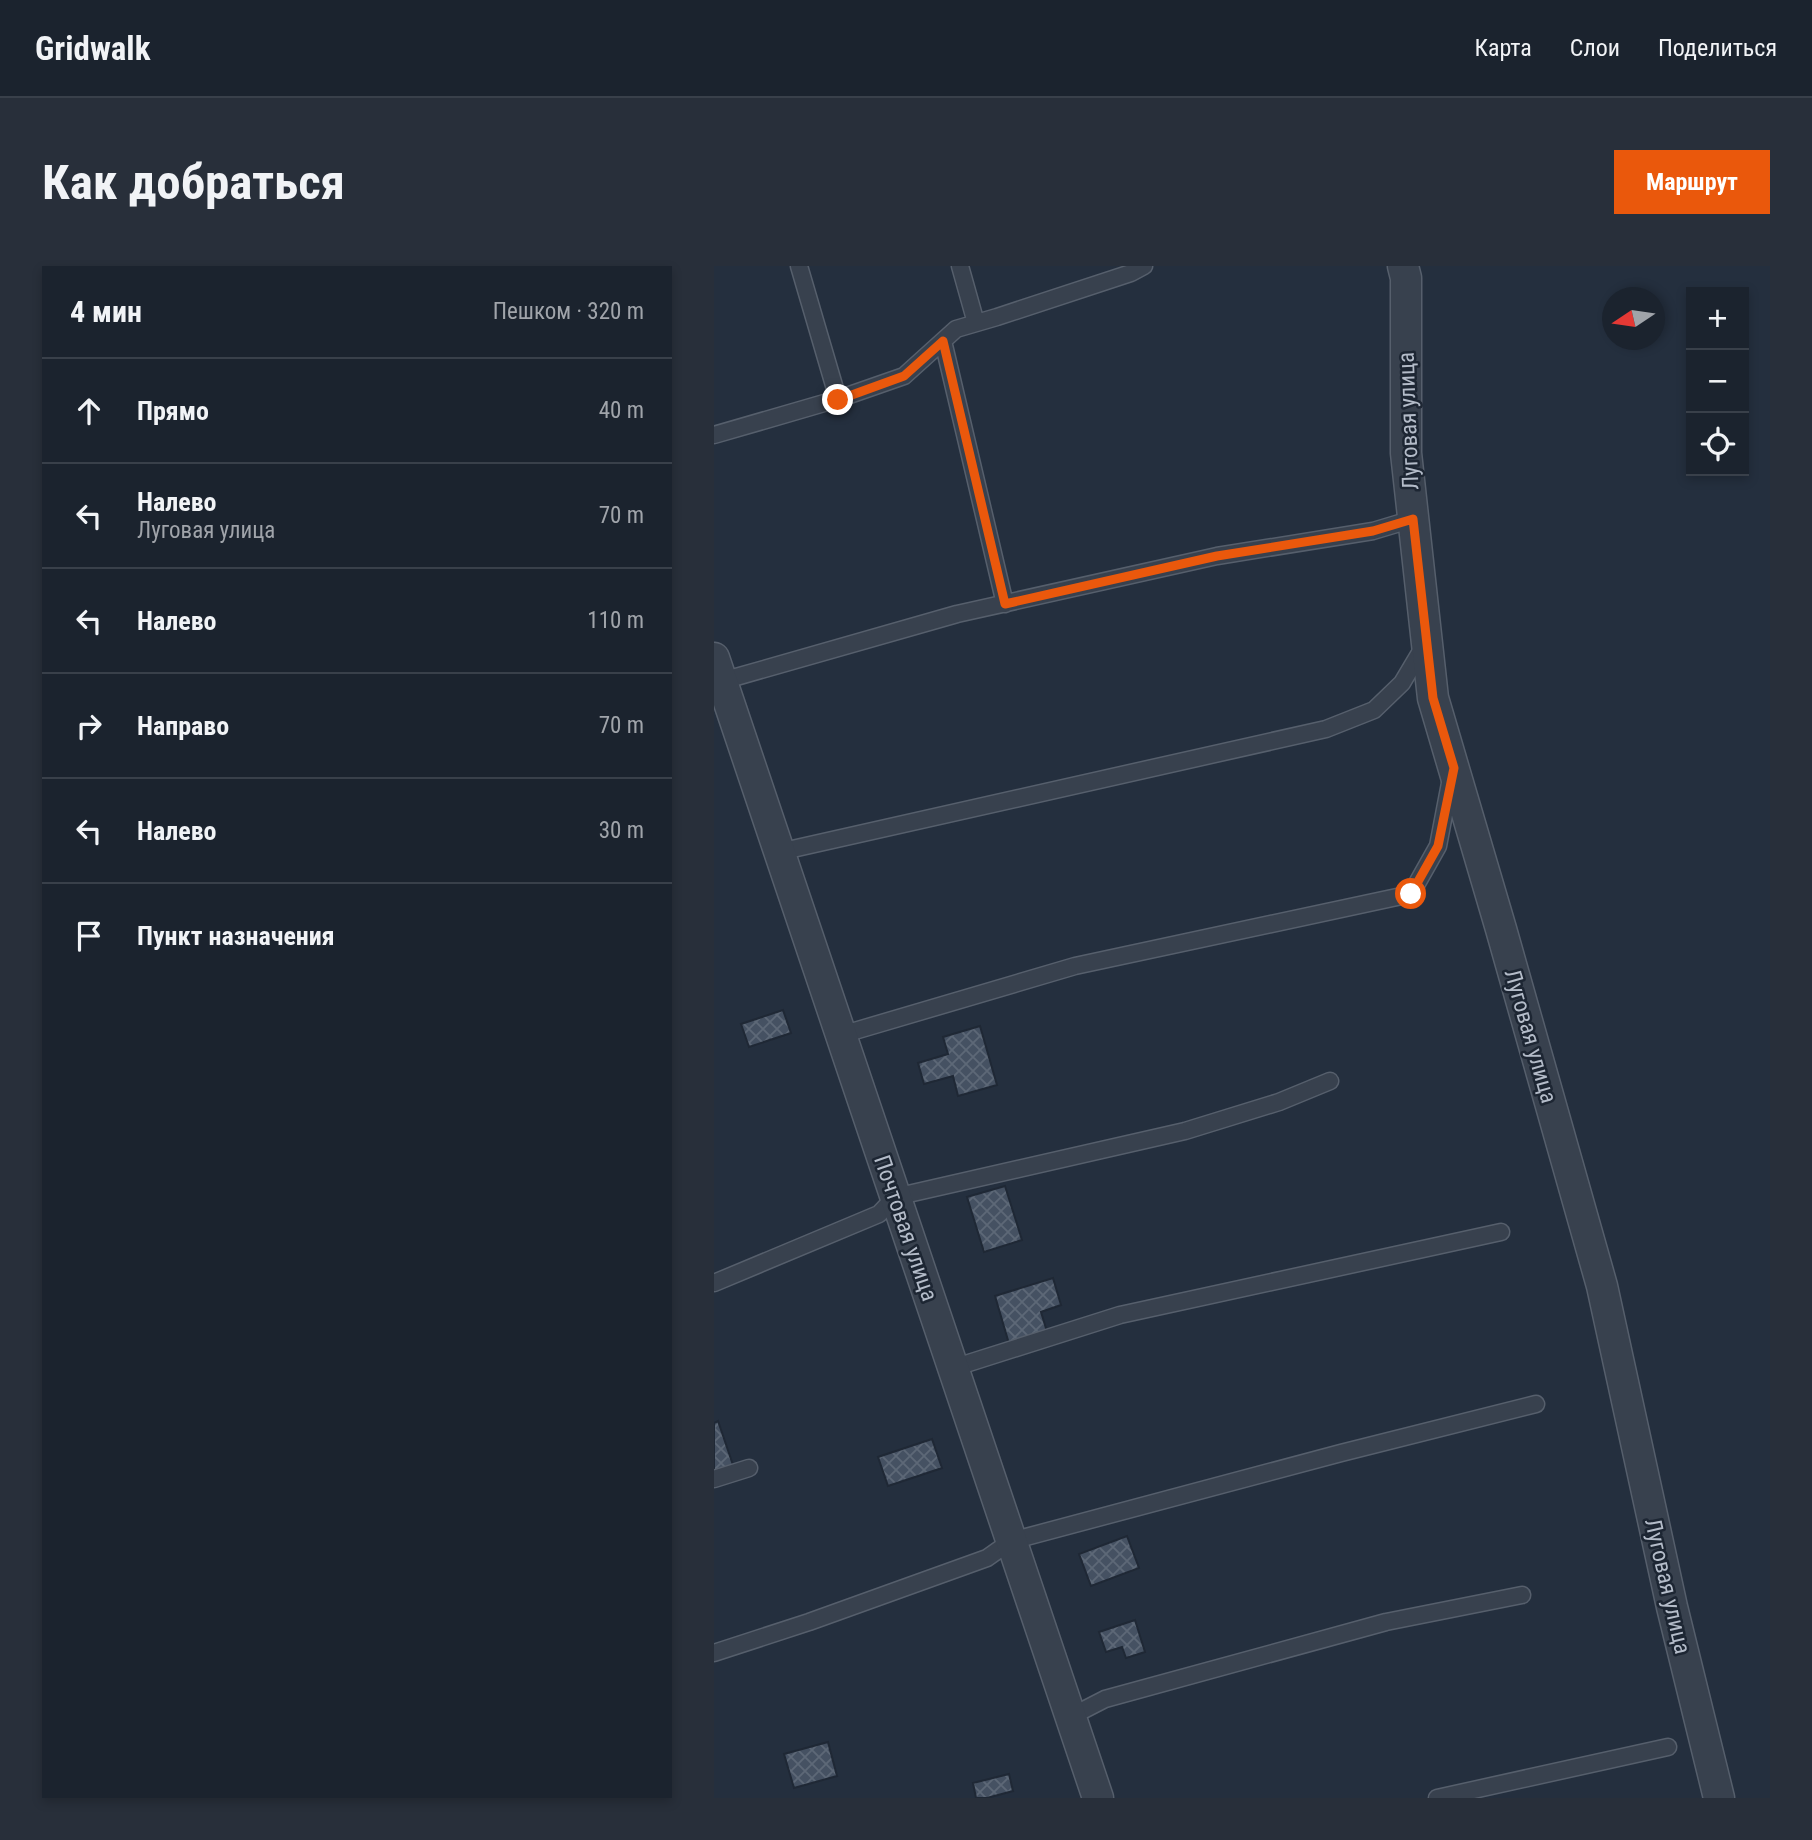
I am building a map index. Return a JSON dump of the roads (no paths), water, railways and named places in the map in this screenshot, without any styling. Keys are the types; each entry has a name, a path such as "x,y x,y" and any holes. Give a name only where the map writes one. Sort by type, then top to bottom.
{"street":[{"name":"Луговая улица","path":"1403,266 1406,278 1406,453 1433,698 1602,1286 1672,1607 1719,1798"},
{"name":"Почтовая улица","path":"718,670 1098,1798"}],"lane":[{"path":"799,266 838,400"},
{"path":"960,266 976,323"},
{"path":"714,435 838,400 904,376 956,329 1118,277 1144,266"},
{"path":"943,341 1005,604"},
{"path":"718,670 1217,556 1373,531 1413,519"},
{"path":"779,852 1326,729 1374,710 1402,683 1426,641"},
{"path":"841,1035 1076,966 1411,894 1438,846 1454,768"},
{"path":"714,1283 878,1214 895,1197 1185,1131 1279,1102 1330,1081"},
{"path":"953,1368 1120,1315 1501,1232"},
{"path":"714,1653 810,1622 988,1558 1011,1541 1341,1452 1536,1404"},
{"path":"714,1479 749,1468"},
{"path":"1070,1717 1105,1699 1360,1629 1522,1595"},
{"path":"1437,1798 1668,1747"}]}
